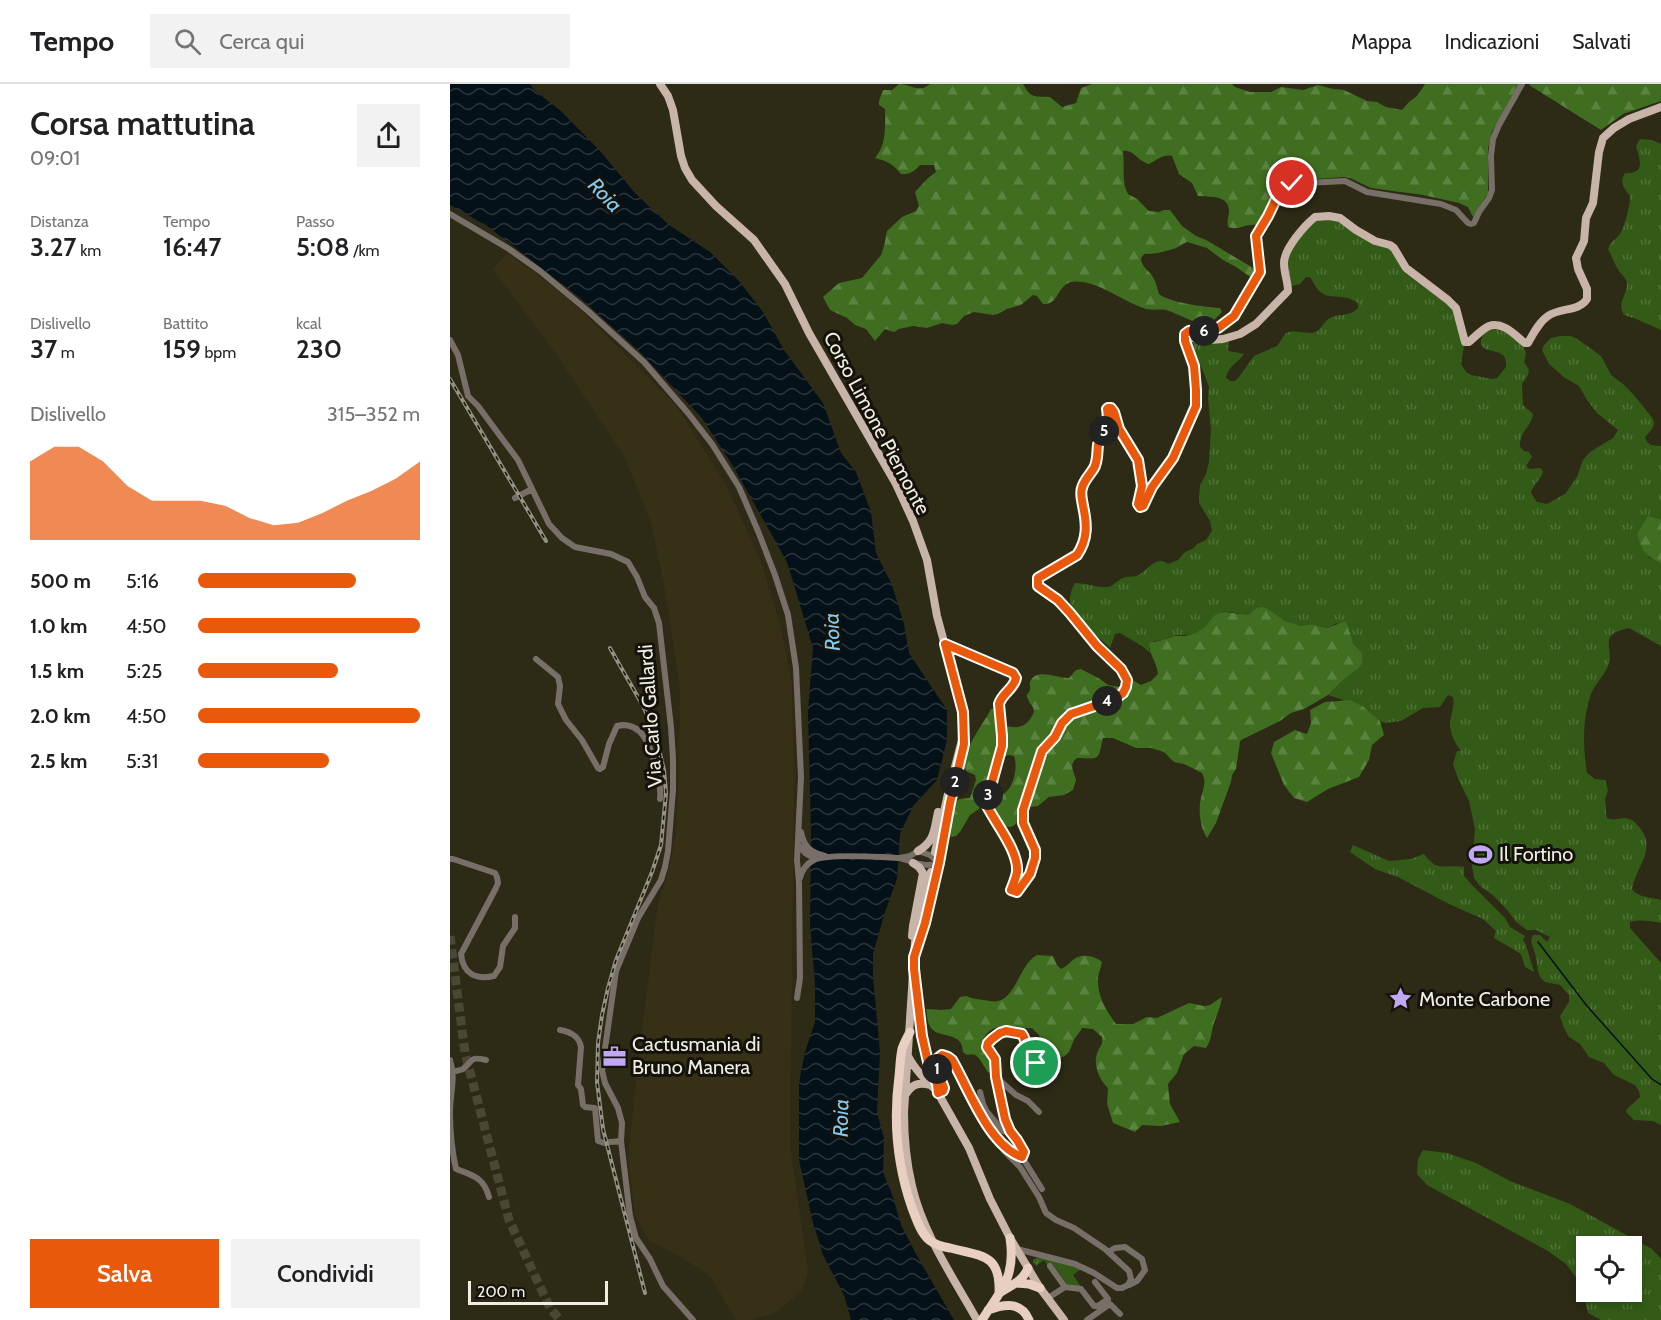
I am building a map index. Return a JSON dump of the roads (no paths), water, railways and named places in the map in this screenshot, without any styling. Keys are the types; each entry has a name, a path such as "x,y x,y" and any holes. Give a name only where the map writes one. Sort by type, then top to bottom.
{"highway":[{"path":"910,1032 902,1049 896,1112 900,1164 909,1199 918,1224 930,1240 944,1247 990,1260 998,1272 999,1294"},
{"path":"983,1317 1008,1277 1012,1261 1010,1238"},
{"path":"999,1294 1023,1277 1026,1265"},
{"path":"1008,1277 1026,1265"},
{"path":"1017,1283 1040,1288"},
{"path":"983,1317 1008,1305 1019,1308 1029,1320"}],"main road":[{"name":"Corso Limone Piemonte","path":"660,84 673,110 685,168 692,180 716,206 754,240 785,284 809,333 896,484 927,560 945,644 963,712 964,732 935,852"},
{"path":"945,644 1013,673 1016,678 1013,686 1000,699 1002,746 986,804 1013,851 1017,874 1011,890 1017,892 1030,874 1035,858 1035,850 1023,823 1023,810 1042,751 1071,714 1115,699 1123,693 1126,687 1127,680 1121,669 1097,646 1058,600 1038,586 1038,578 1077,555 1087,536 1080,495 1083,484 1095,467 1099,443 1108,423 1107,408 1111,408 1114,412 1119,429 1138,460 1142,486 1139,502 1140,507 1143,506 1152,487 1173,458 1194,413 1196,398 1194,366 1185,336 1210,340 1222,339 1240,334 1256,324 1288,291 1284,265 1287,252 1315,217 1340,218 1375,241 1394,248 1406,268 1456,308 1465,342 1469,342 1488,327 1497,326 1511,332 1524,343 1528,343 1541,322 1550,314 1582,305 1587,299 1587,289 1576,258 1584,241 1586,218 1593,203 1599,152 1603,138 1629,119 1661,107"},
{"path":"923,850 932,838 940,799 955,751 964,732"},
{"path":"914,957 925,923 939,863 963,750 964,732"},
{"path":"914,957 913,926 923,878 918,865"},
{"path":"931,872 915,942 904,1136 912,1188 928,1232 983,1317"},
{"path":"914,969 922,1036 938,1093"},
{"path":"908,1056 918,1053 928,1062"},
{"path":"908,1056 912,1064 938,1093 969,1148 990,1199 1016,1249 1040,1288 1064,1320"},
{"path":"905,1097 913,1085 930,1085"}],"street":[{"path":"1185,336 1189,331 1218,328 1234,316 1260,272 1256,236 1279,193 1287,184 1345,181 1367,192 1441,204 1456,210 1468,223 1474,223 1492,190 1493,139 1522,84"},
{"path":"450,214 509,249 540,271 644,362 712,444 739,487 759,531 788,615 797,679 801,777 797,860 800,978 797,998"},
{"name":"Via Carlo Gallardi","path":"450,340 458,355 468,396 518,460 549,524 562,538 575,547 611,554 628,562 645,597 654,608 659,623 671,727 673,767 665,867 661,880 638,918 616,971 603,1056 603,1076 618,1108 622,1123 621,1141 630,1216 636,1238 650,1259 663,1286 693,1320"},
{"path":"515,498 532,489"},
{"path":"537,659 558,677 560,686 558,704 597,768 603,767 616,727 624,724 642,733 657,769 660,799"},
{"path":"657,769 673,767"},
{"path":"800,827 805,850"},
{"path":"798,843 815,856 829,857 900,858 923,850 939,863"},
{"path":"797,860 805,850"},
{"path":"799,882 805,866 815,856"},
{"path":"900,858 918,865 928,866 939,863"},
{"path":"450,860 495,873 497,877 496,888 461,954 465,970 477,976 494,976 500,968 503,946 515,928 515,917"},
{"path":"560,1030 570,1032 582,1047 578,1078 582,1105 595,1108 598,1141 600,1143 621,1141"},
{"path":"1022,1157 1024,1152 1005,1119 996,1077 995,1059 987,1047 988,1043 1006,1031 1022,1034 1025,1038 1026,1056 1029,1060 1049,1065"},
{"path":"938,1093 944,1088 936,1068 937,1059 942,1055 952,1060 996,1138 1005,1152 1020,1167 1046,1213 1074,1228 1108,1252 1129,1271 1131,1279 1128,1285"},
{"path":"453,1072 464,1068 469,1061 474,1059 486,1060"},
{"path":"450,1060 454,1079 450,1115 456,1169 465,1171 483,1181 489,1197"},
{"path":"996,1077 1039,1112"},
{"path":"980,1092 987,1112 1003,1131 1013,1135"},
{"path":"996,1138 1014,1154 1022,1157 1042,1189"},
{"path":"1016,1249 1075,1264 1117,1288 1137,1281 1145,1270 1142,1260 1125,1247 1114,1248 1108,1252"},
{"path":"1026,1265 1034,1254"},
{"path":"1050,1266 1065,1287"},
{"path":"1048,1298 1065,1287 1081,1289 1094,1306 1098,1306 1108,1299 1095,1282"},
{"path":"1087,1320 1110,1304 1120,1314"}],"water":[{"name":"Roia","path":"450,84 530,84 534,90 561,111 601,152 635,193 669,225 710,252 738,280 763,312 784,350 823,403 841,453 856,472 871,512 876,553 892,585 904,624 909,653 947,710 947,740 937,780 913,806 900,834 897,879 873,954 873,977 880,1052 877,1112 884,1139 883,1172 901,1225 954,1320 851,1320 844,1295 823,1255 813,1223 799,1160 799,1083 805,1052 815,1022 815,984 810,925 811,832 808,712 813,648 787,562 733,466 702,418 639,351 579,297 487,226 450,205"}],"waterway":[{"path":"1538,942 1587,1006 1652,1079 1661,1085"}],"tunnel":[{"path":"450,936 465,1053 509,1220 550,1308 560,1320"}],"railway":[{"path":"450,379 546,541"},
{"path":"610,648 643,706 655,733 664,770 666,793 661,845 616,960 602,1015 598,1043 597,1082 603,1129 645,1293"}],"place":[{"name":"Il Fortino","path":"1481,854"},
{"name":"Monte Carbone","path":"1401,999"},
{"name":"Cactusmania di Bruno Manera","path":"614,1056"}]}
